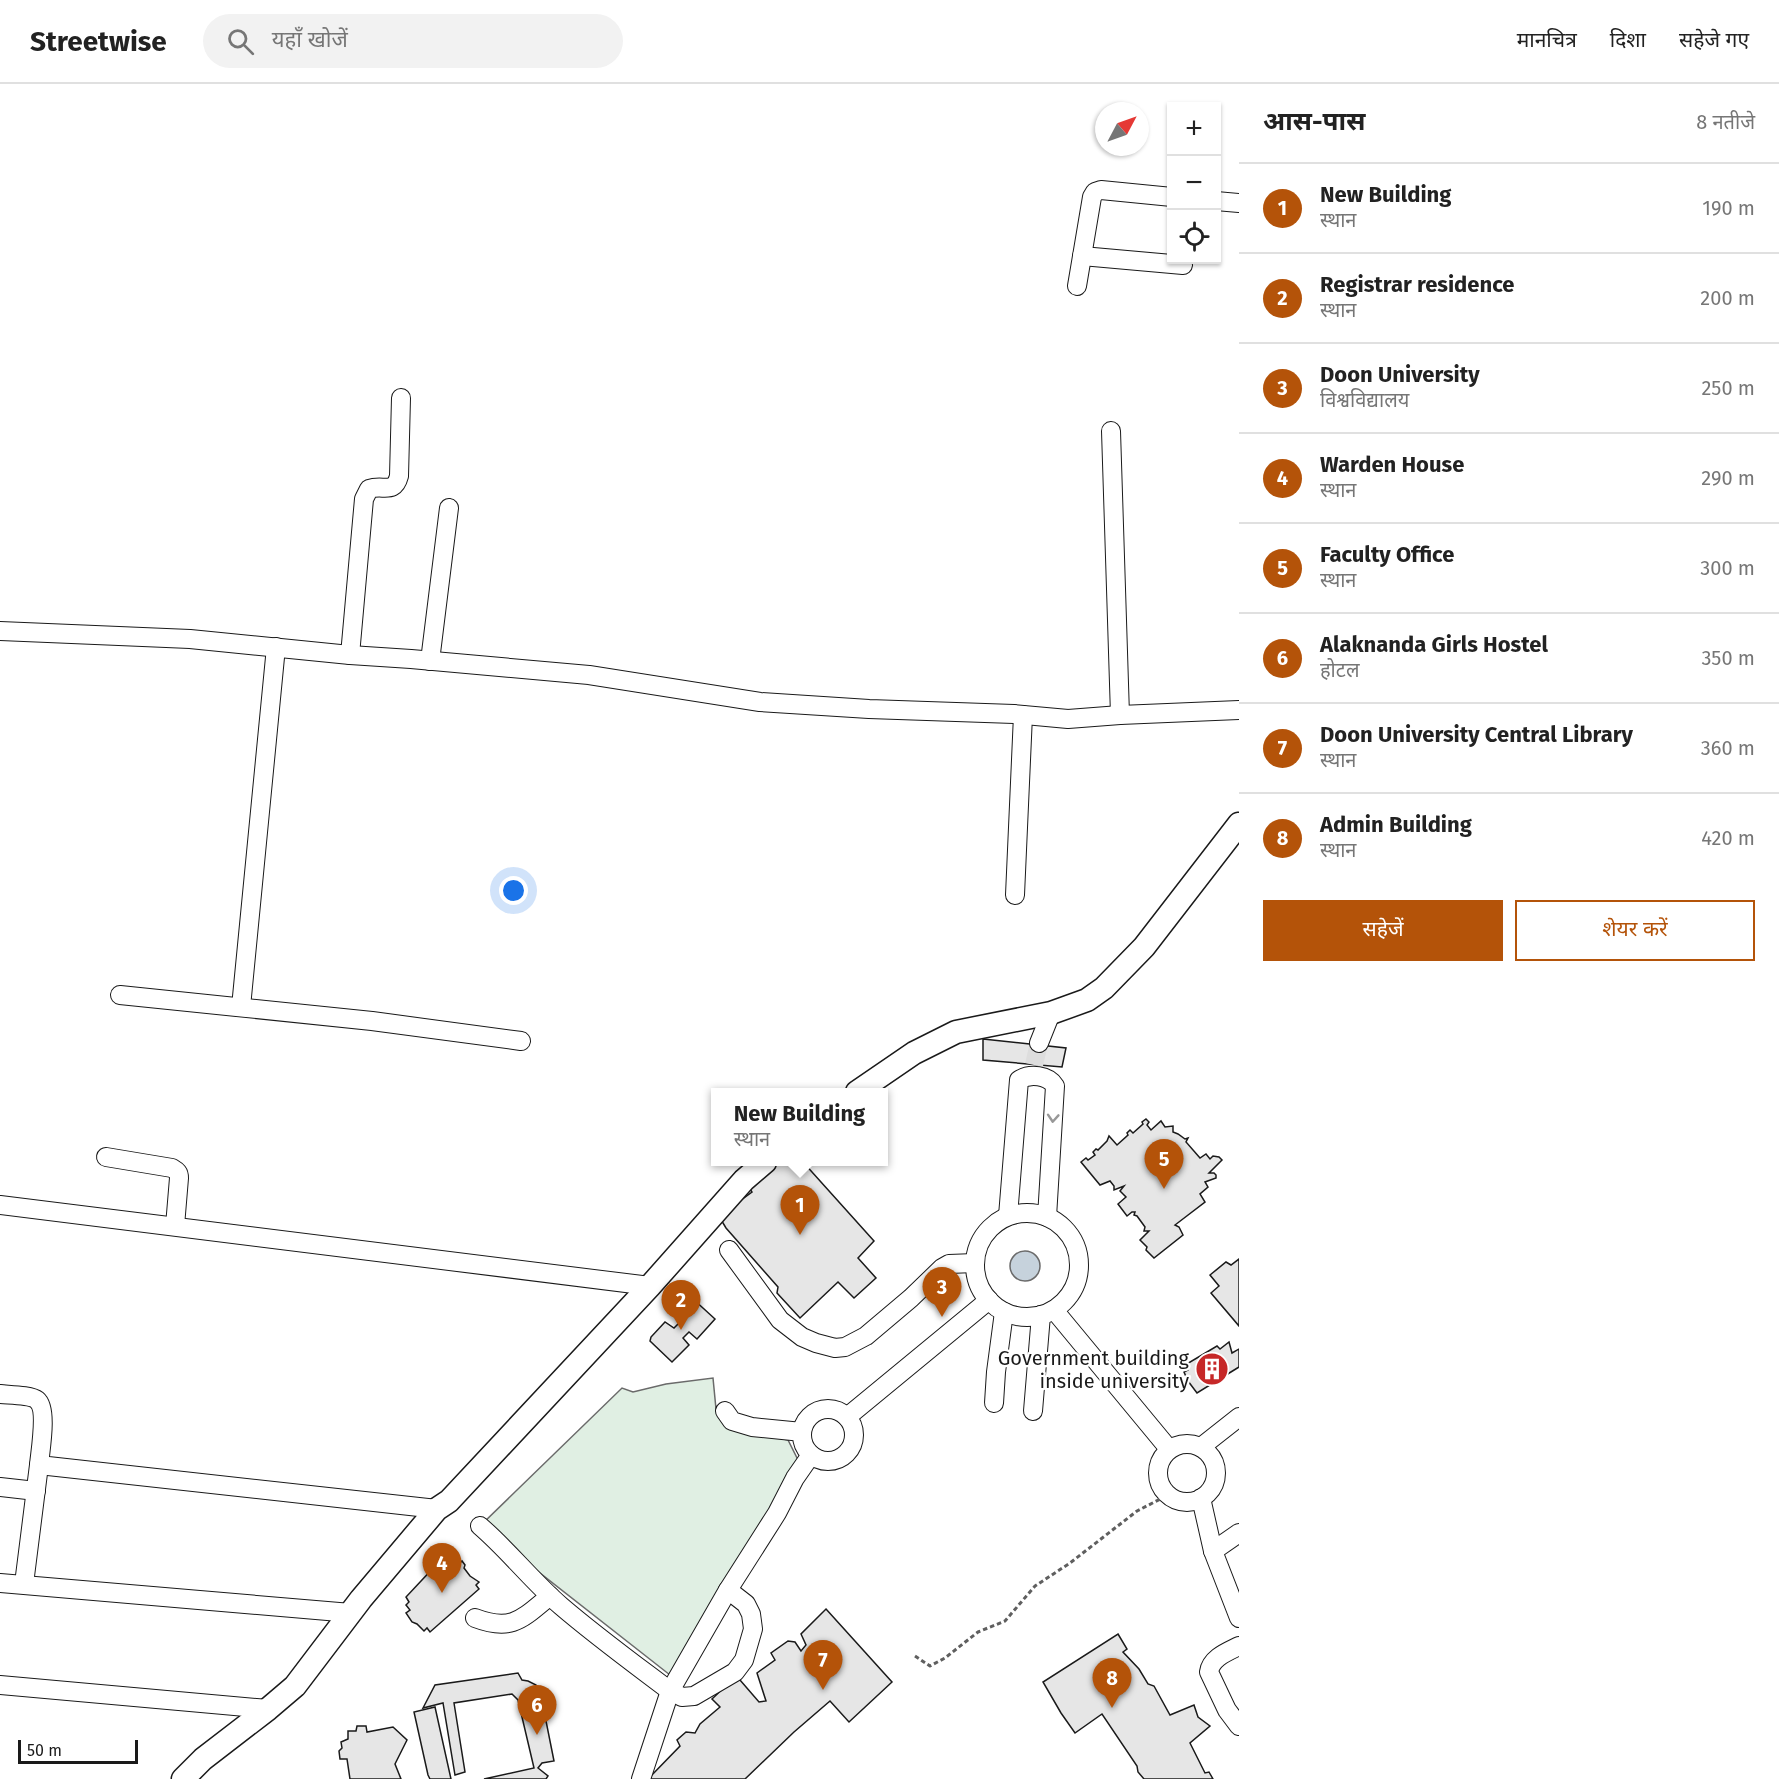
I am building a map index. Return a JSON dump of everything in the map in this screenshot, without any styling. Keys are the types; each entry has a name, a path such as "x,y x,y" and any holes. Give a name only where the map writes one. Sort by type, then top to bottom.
{"main road":[{"path":"863,1088 914,1053 956,1032 1051,1013 1087,1000 1104,988 1144,947 1239,824"},
{"path":"183,1779 202,1759 295,1686 351,1613 437,1509 449,1501 650,1286 730,1195 760,1166"}],"street":[{"path":"1077,286 1092,197 1095,192 1101,190 1167,197"},
{"path":"1221,201 1239,203"},
{"path":"1082,256 1183,265"},
{"path":"350,656 364,499 369,489 390,488 397,483 401,398"},
{"path":"1111,431 1120,715"},
{"path":"430,661 449,508"},
{"path":"0,631 190,639 350,656 589,675 760,702 1068,719 1239,710"},
{"path":"241,1007 276,647"},
{"path":"1015,895 1023,715"},
{"path":"120,995 372,1021 521,1041"},
{"path":"1039,1044 1051,1013"},
{"path":"1008,1216 1018,1080 1033,1070 1052,1081 1055,1086 1047,1217"},
{"path":"106,1157 176,1170 179,1173 175,1226"},
{"path":"0,1205 650,1286"},
{"path":"1034,1213 1047,1217 1057,1222 1072,1239 1079,1261 1079,1273 1071,1294 1063,1303 1048,1312 1032,1317 1020,1317 1004,1312 989,1300 978,1282 975,1263 980,1243 991,1227 1008,1216 1034,1213"},
{"path":"729,1250 780,1320 802,1337 834,1348 845,1347 866,1336 942,1268 949,1264 975,1263"},
{"path":"847,1417 989,1300"},
{"path":"994,1403 1004,1312"},
{"path":"1033,1411 1048,1312"},
{"path":"1048,1312 1169,1449"},
{"path":"0,1394 33,1398 38,1401 43,1420 24,1584"},
{"path":"824,1409 833,1409 847,1417 855,1433 850,1450 836,1460 827,1461 818,1460 811,1455 802,1440 802,1432 809,1416 824,1409"},
{"path":"725,1411 732,1421 752,1427 802,1432"},
{"path":"1200,1447 1238,1419"},
{"path":"1185,1443 1193,1444 1212,1458 1216,1473 1212,1488 1201,1498 1184,1502 1175,1500 1162,1488 1157,1472 1163,1455 1169,1449 1185,1443"},
{"path":"641,1779 670,1691 728,1590 811,1455"},
{"path":"39,1465 437,1509"},
{"path":"0,1487 36,1491"},
{"path":"1201,1498 1213,1551 1239,1618"},
{"path":"480,1526 550,1596 594,1634 670,1691 682,1697 694,1696 735,1672 744,1660 753,1629 752,1614 746,1604 728,1590"},
{"path":"1213,1551 1239,1533"},
{"path":"0,1583 351,1613"},
{"path":"474,1618 490,1624 520,1620 550,1596"},
{"path":"1239,1646 1212,1663 1209,1672 1227,1710 1239,1726"},
{"path":"0,1685 267,1709"}],"path":[{"path":"915,1656 930,1666 978,1632 1005,1621 1035,1586 1070,1563 1137,1511 1168,1495"}],"green space":[{"path":"713,1378 716,1409 738,1430 788,1440 799,1462 670,1675 480,1526 622,1388 633,1392 666,1384"}],"shaded area":[{"path":"1025,1251 1036,1255 1040,1266 1036,1277 1025,1281 1014,1277 1010,1266 1014,1255"}],"building":[{"path":"983,1039 1066,1048 1062,1067 983,1060"},
{"path":"1146,1119 1151,1130 1161,1121 1165,1127 1173,1126 1173,1132 1185,1139 1188,1138 1186,1142 1200,1158 1206,1154 1210,1159 1213,1156 1222,1160 1209,1173 1214,1173 1216,1178 1205,1182 1208,1187 1200,1194 1205,1202 1175,1225 1179,1227 1183,1235 1154,1258 1140,1240 1149,1231 1144,1231 1145,1227 1134,1215 1135,1212 1127,1216 1118,1204 1126,1197 1120,1191 1124,1186 1114,1190 1110,1181 1100,1185 1081,1162 1095,1155 1093,1152 1107,1141 1109,1136 1117,1145 1130,1130 1133,1133"},
{"path":"764,1166 807,1166 874,1241 858,1258 876,1278 854,1298 838,1282 800,1318 777,1293 778,1287 726,1228 720,1218 752,1192 746,1182"},
{"path":"1239,1259 1239,1326 1211,1293 1219,1286 1210,1275 1226,1262 1231,1265"},
{"path":"692,1298 715,1319 697,1339 689,1332 683,1338 689,1345 672,1362 650,1341 651,1337 665,1322 674,1328 679,1323 679,1312"},
{"name":"Government building inside university","path":"1229,1342 1232,1353 1239,1349 1239,1367 1197,1393 1184,1372 1188,1370 1185,1365 1217,1346 1220,1349"},
{"path":"454,1558 459,1564 462,1561 470,1576 479,1582 476,1585 479,1589 430,1632 427,1628 424,1631 412,1622 406,1613 410,1610 406,1605 409,1602 406,1597 437,1564"},
{"path":"826,1609 892,1682 849,1722 830,1701 745,1779 649,1778 680,1746 677,1740 686,1732 695,1733 700,1724 720,1707 712,1699 732,1680 740,1680 759,1702 766,1701 757,1673 775,1660 771,1653 788,1641 795,1642 801,1651 806,1645 801,1634"},
{"path":"1118,1634 1127,1649 1123,1652 1139,1669 1148,1684 1154,1686 1170,1715 1194,1705 1198,1717 1210,1726 1190,1743 1205,1773 1209,1772 1213,1779 1144,1779 1102,1714 1075,1733 1061,1713 1043,1682"},
{"path":"518,1673 522,1680 536,1685 538,1698 545,1697 546,1700 542,1701 554,1761 542,1763 538,1768 548,1776 546,1779 484,1779 534,1768 518,1700 512,1694 454,1703 465,1772 455,1775 443,1703 423,1708 435,1685"},
{"path":"435,1707 451,1779 430,1779 414,1712"},
{"path":"357,1726 366,1726 367,1732 393,1727 407,1740 395,1764 401,1779 350,1779 347,1759 340,1759 339,1751 342,1748 341,1742 348,1739 348,1731 356,1731"}],"tunnel":[{"path":"1034,1065 1039,1043"}],"place":[{"name":"Faculty Office","path":"1164,1189"},
{"name":"New Building","path":"800,1235"},
{"name":"Doon University","path":"942,1317"},
{"name":"Registrar residence","path":"681,1330"},
{"name":"Government building inside university","path":"1212,1369"},
{"name":"Warden House","path":"442,1593"},
{"name":"Doon University Central Library","path":"823,1690"},
{"name":"Admin Building","path":"1112,1708"},
{"name":"Alaknanda Girls Hostel","path":"537,1735"}]}
